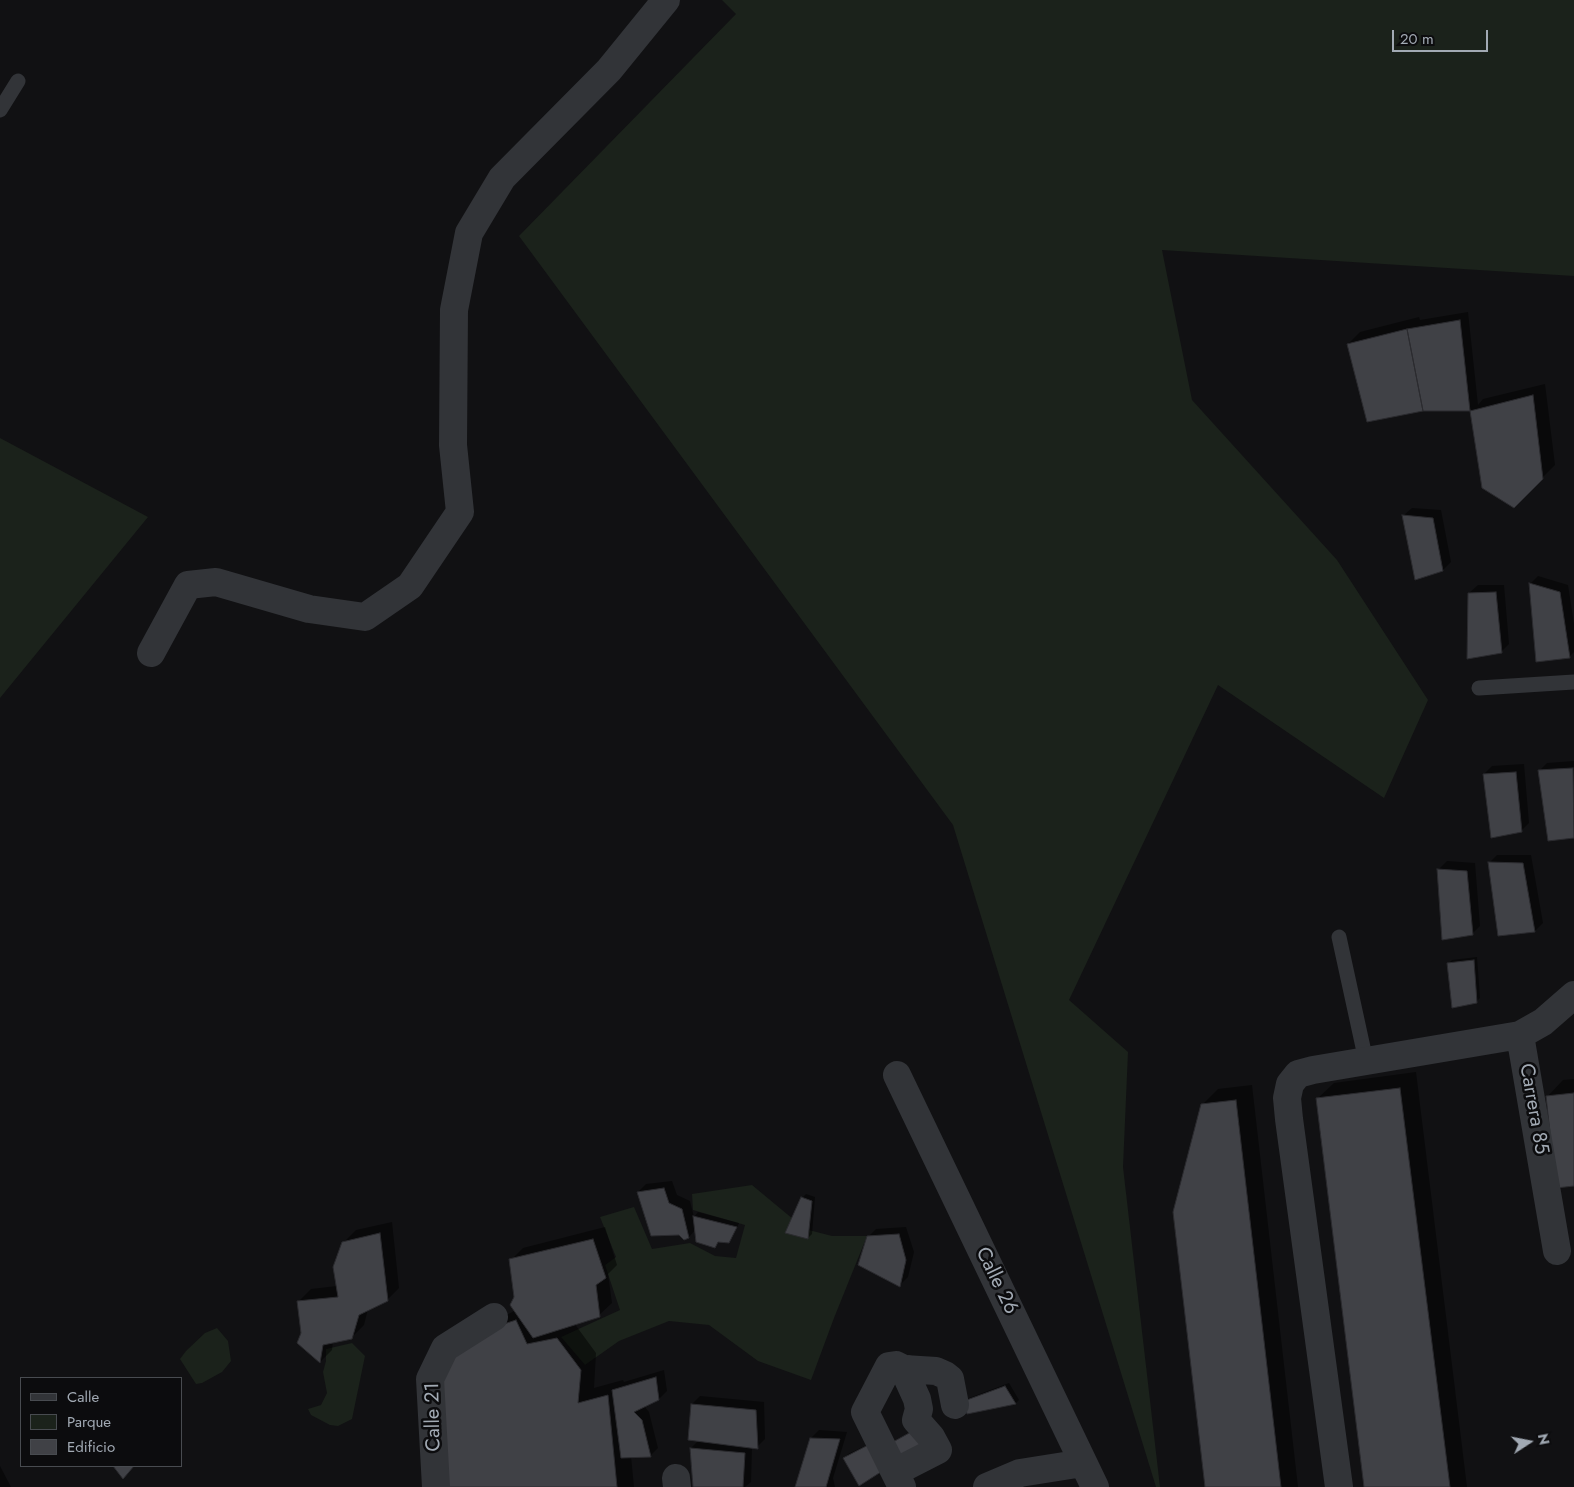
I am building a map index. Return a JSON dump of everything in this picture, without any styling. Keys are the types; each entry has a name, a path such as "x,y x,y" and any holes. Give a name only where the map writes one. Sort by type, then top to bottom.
{"street":[{"path":"151,653 188,585 216,582 309,609 365,617 410,586 460,512 454,445 454,310 469,232 502,178 609,70 666,0"},
{"name":"Carrera 85","path":"1557,1251 1520,1035 1543,1022 1574,995"},
{"path":"1339,1487 1287,1098 1290,1084 1298,1074 1313,1070 1520,1035"},
{"name":"Calle 26","path":"897,1075 1095,1487"},
{"name":"Calle 21","path":"436,1487 430,1379 436,1362 445,1348 494,1316"},
{"path":"909,1370 907,1377 917,1398 919,1408 916,1420 931,1437 938,1450 899,1479 865,1412 889,1366 896,1365 909,1370 936,1371 945,1375 950,1378 955,1405"},
{"path":"882,1444 917,1421"},
{"path":"987,1487 1020,1473 1083,1463"}],"lane":[{"path":"0,110 18,81"},
{"path":"1479,688 1574,682"},
{"path":"1339,937 1366,1061"}],"green space":[{"path":"722,0 1574,0 1574,276 1162,250 1192,400 1337,560 1428,700 1384,798 1218,685 1069,1000 1128,1052 1123,1167 1160,1487 1156,1487 953,825 519,236 736,14"},
{"path":"0,438 148,517 0,698"},
{"path":"752,1185 805,1229 832,1236 867,1236 811,1380 758,1361 709,1325 669,1321 619,1341 585,1365 561,1337 620,1310 605,1265 616,1257 600,1217 634,1207 652,1249 690,1243 715,1256 736,1258 745,1225 693,1210 692,1194"},
{"path":"217,1328 228,1341 231,1361 222,1372 202,1383 196,1384 180,1359 205,1333"},
{"path":"352,1343 365,1356 352,1419 338,1426 330,1425 311,1415 308,1409 321,1405 327,1393 323,1372 326,1361 326,1349"}],"building":[{"path":"1460,320 1470,411 1423,411 1407,329"},
{"path":"1407,329 1423,411 1367,422 1347,344"},
{"path":"1533,395 1543,479 1514,508 1482,488 1470,411"},
{"path":"1402,515 1433,518 1443,571 1415,580"},
{"path":"1529,583 1560,592 1570,658 1536,662"},
{"path":"1496,592 1502,653 1467,659 1468,593"},
{"path":"1573,768 1574,838 1548,841 1538,770"},
{"path":"1516,772 1522,832 1491,838 1483,774"},
{"path":"1488,862 1523,863 1535,932 1498,936"},
{"path":"1437,869 1467,871 1473,935 1442,940"},
{"path":"1474,960 1477,1003 1452,1008 1447,963"},
{"path":"1400,1088 1450,1487 1364,1487 1316,1098"},
{"path":"1574,1093 1574,1186 1556,1188 1546,1096"},
{"path":"1236,1100 1281,1487 1205,1487 1173,1212 1201,1104"},
{"path":"664,1188 669,1203 682,1209 689,1238 684,1240 679,1235 651,1236 637,1192"},
{"path":"801,1197 812,1201 808,1239 785,1233"},
{"path":"693,1216 737,1227 729,1243 718,1242 715,1248 696,1242"},
{"path":"380,1233 388,1301 359,1315 352,1339 323,1345 320,1363 297,1343 301,1333 297,1301 338,1297 333,1267 342,1242"},
{"path":"899,1234 906,1260 900,1287 858,1265 867,1236"},
{"path":"593,1239 606,1278 596,1285 600,1317 533,1338 510,1305 514,1297 509,1259"},
{"path":"516,1320 527,1344 557,1338 581,1370 578,1403 608,1395 617,1487 446,1487 439,1381 457,1348 498,1326"},
{"path":"656,1377 659,1400 634,1412 642,1420 651,1457 621,1458 612,1390"},
{"path":"1005,1386 1016,1404 967,1414 964,1401"},
{"path":"691,1404 756,1410 758,1449 688,1440"},
{"path":"920,1427 936,1449 898,1464 893,1442"},
{"path":"810,1438 840,1439 826,1487 795,1487"},
{"path":"876,1441 887,1468 859,1486 843,1458"},
{"path":"690,1448 745,1453 743,1487 693,1487"},
{"path":"114,1467 133,1467 123,1479"}]}
